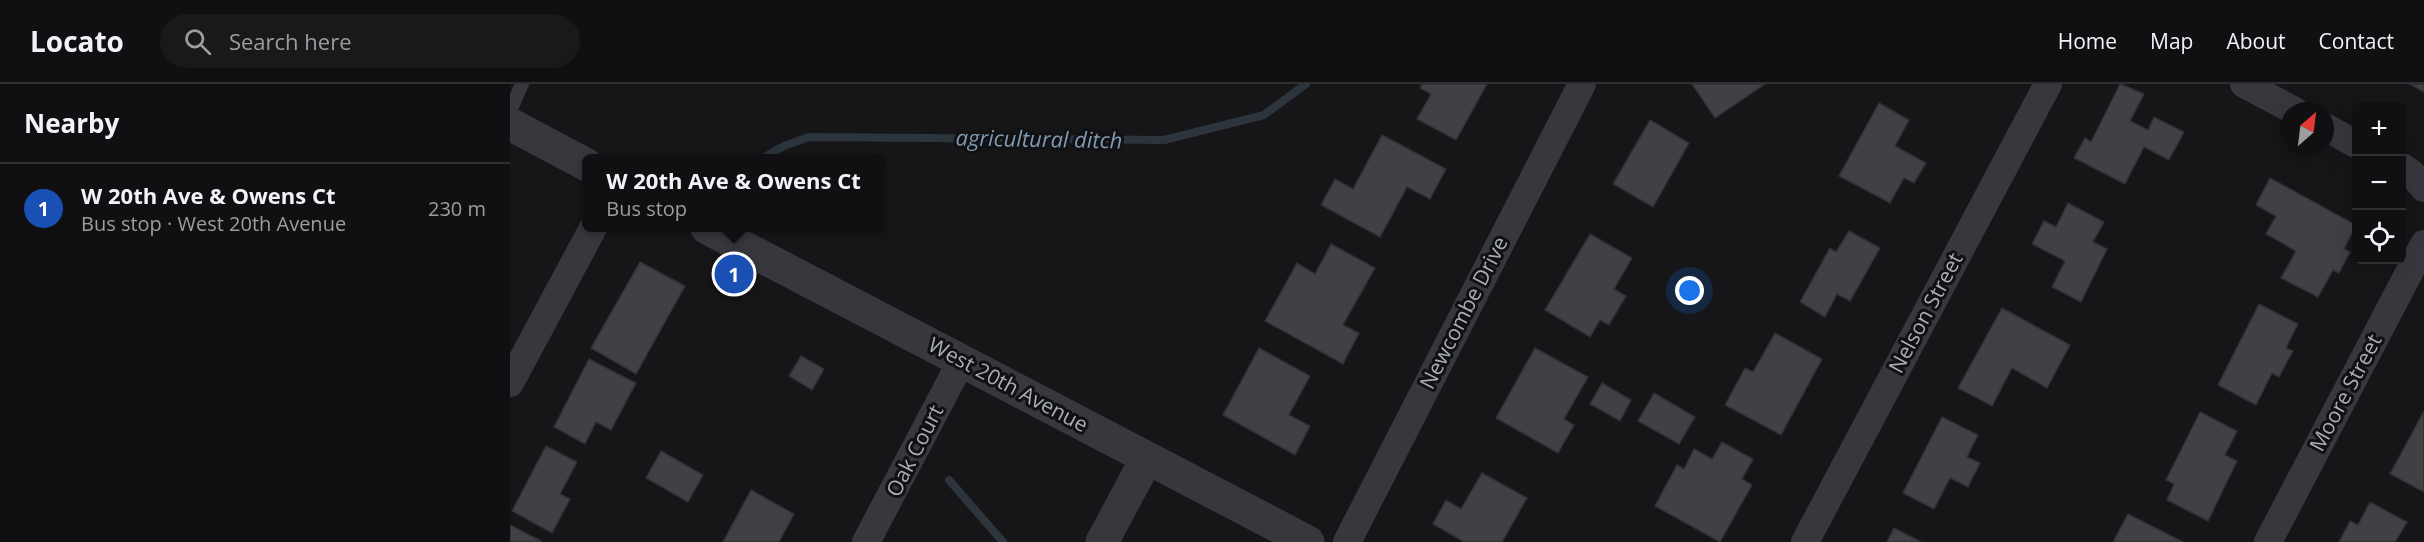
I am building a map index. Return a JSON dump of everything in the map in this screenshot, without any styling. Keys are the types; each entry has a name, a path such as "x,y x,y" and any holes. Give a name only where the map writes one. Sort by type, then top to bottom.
{"street":[{"name":"Newcombe Drive","path":"1347,542 1582,84"},
{"name":"Nelson Street","path":"1805,542 2048,84"},
{"path":"2244,84 2280,103"},
{"path":"510,124 582,162"},
{"path":"2334,132 2352,142"},
{"path":"2406,170 2424,188"},
{"path":"510,383 590,232"},
{"name":"West 20th Avenue","path":"715,232 1308,542"},
{"name":"Moore Street","path":"2268,542 2424,244"},
{"name":"Oak Court","path":"866,542 962,360"},
{"path":"1102,542 1147,458"}],"lane":[{"path":"510,111 522,84"}],"building":[{"path":"1422,84 1487,84 1456,140 1417,119 1431,94 1420,88"},
{"path":"1692,84 1765,84 1715,118"},
{"path":"2120,84 2144,94 2130,121 2148,130 2154,117 2184,132 2169,160 2144,147 2125,184 2074,158 2085,138 2091,142"},
{"path":"2410,84 2424,84 2424,92"},
{"path":"1879,103 1909,120 1895,146 1926,163 1914,183 1904,178 1890,203 1839,176"},
{"path":"1650,120 1689,143 1653,207 1613,184"},
{"path":"1382,135 1446,169 1430,199 1407,187 1380,237 1321,205 1335,179 1353,189"},
{"path":"2270,178 2352,223 2352,233 2344,249 2350,252 2339,273 2333,270 2318,297 2281,278 2296,251 2266,234 2276,216 2256,205"},
{"path":"2068,203 2104,222 2093,242 2107,249 2081,302 2052,287 2065,261 2032,244 2044,221 2056,227"},
{"path":"1849,231 1880,248 1850,301 1837,294 1825,317 1800,302 1830,248 1836,252"},
{"path":"1590,234 1632,258 1614,289 1626,296 1609,325 1600,320 1590,337 1545,310"},
{"path":"1331,244 1375,268 1343,325 1359,333 1343,364 1265,321 1297,263 1315,274"},
{"path":"640,262 685,286 636,374 591,348"},
{"path":"2259,304 2298,324 2286,348 2293,351 2279,377 2272,373 2256,405 2218,385"},
{"path":"2002,308 2070,345 2047,388 2012,368 1992,406 1958,388"},
{"path":"1775,333 1822,359 1781,435 1725,405 1745,368 1753,372"},
{"path":"1259,348 1310,376 1289,415 1310,426 1295,455 1223,415"},
{"path":"1535,348 1588,377 1564,419 1574,425 1558,453 1496,418"},
{"path":"801,356 824,369 812,390 789,376"},
{"path":"589,359 636,383 611,430 596,422 585,444 554,427"},
{"path":"1602,383 1631,400 1620,421 1590,404"},
{"path":"1654,393 1695,417 1679,444 1638,421"},
{"path":"2424,411 2424,492 2390,474"},
{"path":"2200,412 2237,431 2225,455 2237,461 2208,521 2167,500 2174,484 2166,480"},
{"path":"1942,417 1978,435 1967,457 1980,463 1968,487 1950,478 1934,509 1903,493"},
{"path":"1722,442 1753,459 1742,479 1752,485 1720,542 1655,506 1677,465 1684,469 1694,449 1712,459"},
{"path":"546,446 577,462 560,494 570,499 552,533 512,511"},
{"path":"661,451 703,475 688,502 646,478"},
{"path":"1482,473 1527,498 1502,542 1464,542 1433,524 1446,500 1461,509"},
{"path":"751,490 794,514 779,542 723,542"},
{"path":"2370,502 2407,522 2395,542 2339,542 2350,521 2358,525"},
{"path":"2128,514 2183,542 2113,542"},
{"path":"510,525 541,541 541,542 510,542"},
{"path":"1894,528 1921,542 1887,542"}],"waterway":[{"name":"agricultural ditch","path":"770,154 809,137 1164,140 1264,115 1306,84"},
{"name":"agricultural ditch","path":"949,480 1003,542"}],"place":[{"name":"W 20th Ave & Owens Ct","path":"734,274"}]}
